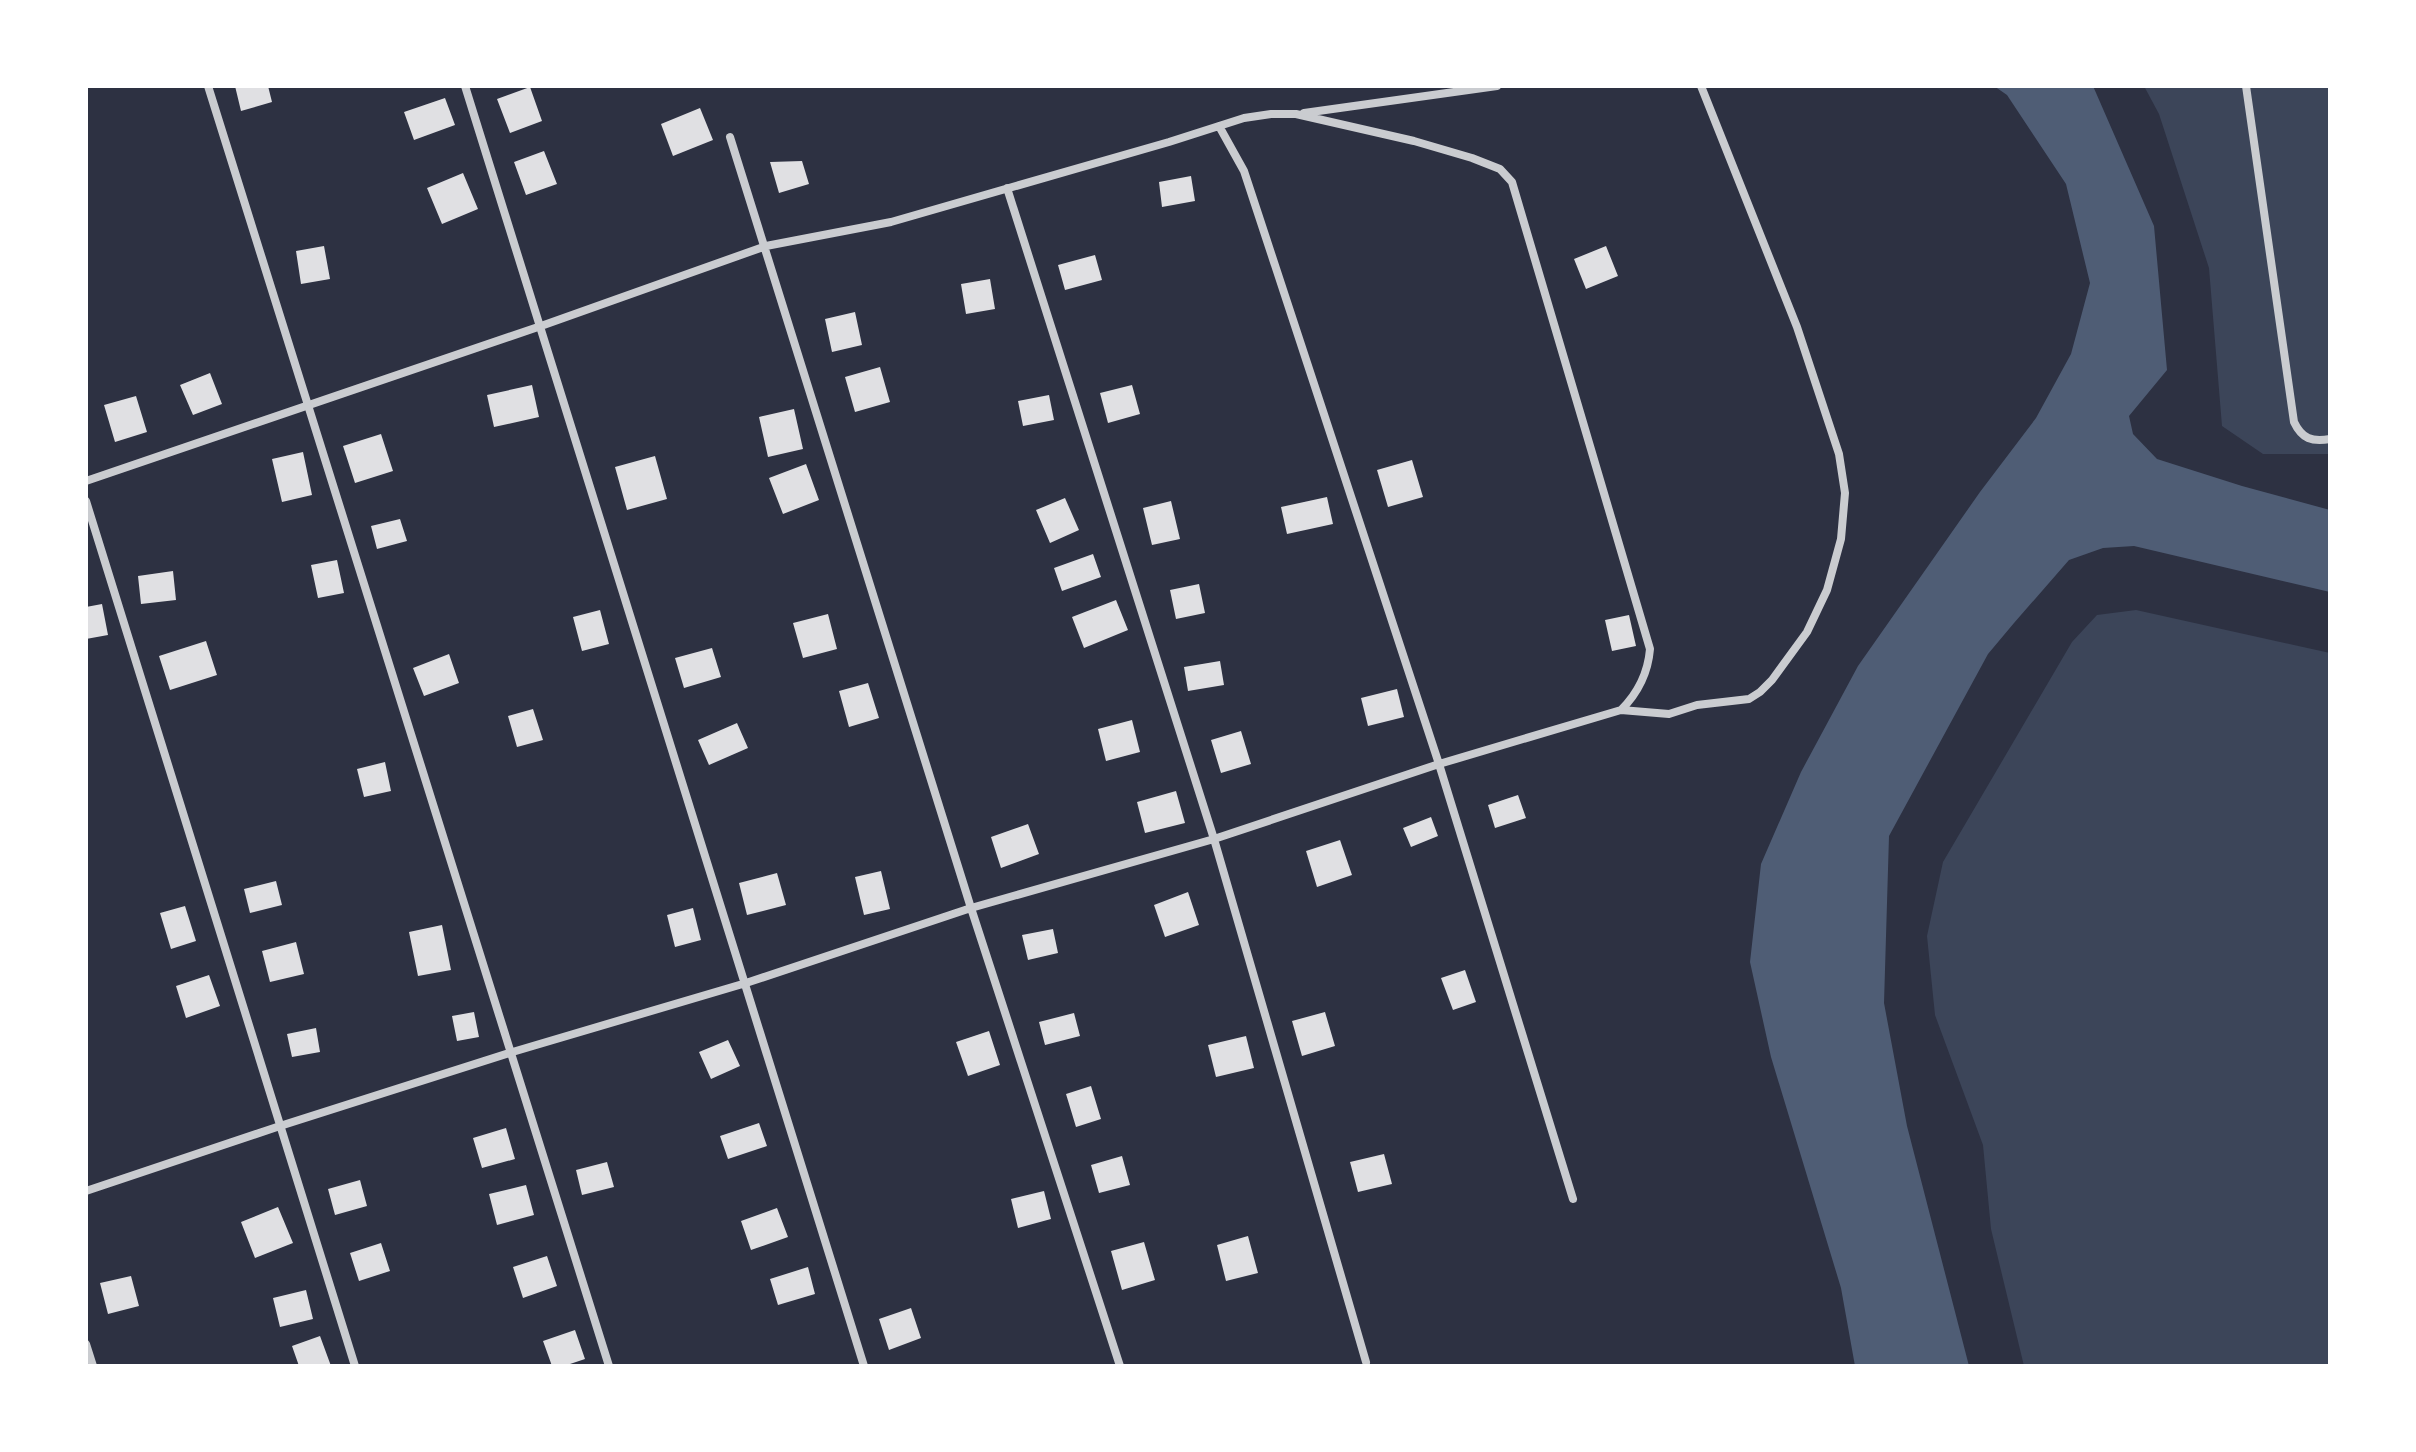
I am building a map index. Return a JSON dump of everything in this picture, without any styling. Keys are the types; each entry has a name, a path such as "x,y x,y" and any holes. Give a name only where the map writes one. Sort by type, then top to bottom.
{"street":[{"path":"208,86 609,1366"},
{"path":"465,86 864,1366"},
{"path":"86,481 766,246 891,222 1244,118 1296,114 1497,86"},
{"path":"86,1191 509,1053 746,983 971,908 1214,839 1439,764 1621,710 1669,714 1697,705 1749,699 1760,692 1807,632 1827,590 1841,539 1845,493 1839,454 1797,327 1701,86"},
{"path":"2246,86 2294,422 2306,438 2317,441 2330,439"},
{"path":"1296,114 1414,141 1472,158 1500,169 1512,182 1650,649 1649,665 1643,680 1621,710"},
{"path":"1219,126 1244,171 1439,764 1573,1199"},
{"path":"730,137 971,908 1120,1366"},
{"path":"1007,188 1214,839 1366,1362"},
{"path":"86,501 355,1366"},
{"path":"86,1344 93,1366"}],"shaded area":[{"path":"1994,86 2093,86 2154,226 2167,370 2129,416 2133,434 2157,459 2330,510 2330,592 2134,546 2103,548 2069,560 1988,654 1889,836 1884,1003 1907,1126 1969,1366 1855,1366 1841,1288 1771,1057 1750,962 1761,864 1801,772 1858,666 2036,418 2071,354 2090,283 2066,184 2007,95"},
{"path":"2144,86 2330,86 2330,454 2263,454 2222,426 2209,268 2159,114"},
{"path":"2136,610 2330,653 2330,1366 2024,1366 1991,1229 1983,1145 1935,1015 1927,936 1943,862 2072,642 2097,615"}],"building":[{"path":"235,86 268,86 272,102 241,111"},
{"path":"530,87 542,121 510,133 497,99"},
{"path":"445,98 455,125 414,140 404,112"},
{"path":"700,108 713,140 673,156 661,124"},
{"path":"544,151 557,184 526,195 514,162"},
{"path":"802,161 809,184 779,193 770,162"},
{"path":"463,173 478,209 442,224 427,188"},
{"path":"1191,176 1195,201 1162,207 1159,182"},
{"path":"324,246 330,279 301,284 296,251"},
{"path":"1606,246 1618,276 1586,289 1574,259"},
{"path":"1095,255 1102,280 1065,290 1058,265"},
{"path":"990,279 995,309 966,314 961,284"},
{"path":"855,312 862,345 832,352 825,319"},
{"path":"880,367 890,402 855,412 845,377"},
{"path":"210,373 222,404 193,415 180,385"},
{"path":"532,385 539,417 494,427 487,395"},
{"path":"1132,385 1140,414 1108,423 1100,393"},
{"path":"1049,395 1054,420 1023,426 1018,401"},
{"path":"136,396 147,432 115,442 104,405"},
{"path":"794,409 803,449 768,457 759,417"},
{"path":"381,434 393,471 355,483 343,446"},
{"path":"303,452 312,495 282,502 272,459"},
{"path":"655,456 667,499 627,510 615,467"},
{"path":"1412,460 1423,497 1388,507 1377,470"},
{"path":"806,464 819,500 783,514 769,478"},
{"path":"1327,497 1333,524 1287,534 1281,507"},
{"path":"1065,498 1079,530 1050,543 1036,510"},
{"path":"1171,501 1180,539 1152,545 1143,508"},
{"path":"400,519 407,541 377,549 371,526"},
{"path":"1093,554 1101,577 1062,591 1054,568"},
{"path":"337,560 344,593 318,598 311,565"},
{"path":"173,571 176,600 141,604 138,576"},
{"path":"1199,584 1205,613 1176,619 1170,590"},
{"path":"1116,600 1128,630 1084,648 1072,617"},
{"path":"102,604 108,635 86,639 86,607"},
{"path":"600,610 609,644 582,651 573,617"},
{"path":"828,614 837,649 803,658 793,623"},
{"path":"1629,615 1636,646 1612,651 1605,620"},
{"path":"206,641 217,675 170,690 159,656"},
{"path":"712,648 721,677 684,688 675,658"},
{"path":"449,654 459,683 424,696 413,668"},
{"path":"1220,661 1224,685 1188,691 1184,667"},
{"path":"868,683 879,718 849,727 839,691"},
{"path":"1397,689 1404,717 1368,726 1361,698"},
{"path":"533,709 543,740 517,747 508,716"},
{"path":"1132,720 1140,752 1106,761 1098,729"},
{"path":"737,723 748,748 709,765 698,740"},
{"path":"1241,731 1251,764 1221,773 1211,740"},
{"path":"385,762 391,791 364,797 357,769"},
{"path":"1176,791 1185,823 1145,833 1137,802"},
{"path":"1518,795 1526,818 1495,828 1488,805"},
{"path":"1431,817 1438,836 1411,847 1403,828"},
{"path":"1028,824 1039,854 1001,868 991,837"},
{"path":"1340,840 1352,875 1317,887 1306,851"},
{"path":"881,871 890,909 864,915 855,877"},
{"path":"777,873 786,905 747,915 739,883"},
{"path":"276,881 282,905 250,913 244,889"},
{"path":"1188,892 1199,925 1165,937 1154,905"},
{"path":"185,906 196,941 171,949 160,913"},
{"path":"693,908 701,940 675,947 667,915"},
{"path":"442,925 451,970 418,976 409,932"},
{"path":"1053,929 1058,953 1028,960 1022,935"},
{"path":"296,942 304,974 270,982 262,951"},
{"path":"1465,970 1476,1002 1453,1010 1441,978"},
{"path":"209,975 220,1006 186,1018 176,986"},
{"path":"474,1012 479,1037 457,1041 452,1016"},
{"path":"1325,1012 1335,1046 1302,1056 1292,1021"},
{"path":"1074,1013 1080,1036 1045,1045 1039,1022"},
{"path":"316,1028 320,1052 292,1057 287,1034"},
{"path":"989,1031 1000,1065 968,1076 956,1042"},
{"path":"1246,1036 1254,1068 1216,1077 1208,1045"},
{"path":"728,1040 740,1066 711,1079 699,1052"},
{"path":"1091,1086 1101,1119 1076,1127 1066,1094"},
{"path":"759,1123 767,1146 728,1159 720,1136"},
{"path":"506,1128 515,1159 482,1168 473,1138"},
{"path":"1384,1154 1392,1184 1358,1192 1350,1162"},
{"path":"1122,1156 1130,1185 1099,1193 1091,1165"},
{"path":"607,1162 614,1187 582,1195 576,1170"},
{"path":"360,1180 367,1206 335,1215 328,1189"},
{"path":"526,1185 534,1215 497,1225 489,1194"},
{"path":"1044,1191 1051,1219 1018,1228 1011,1199"},
{"path":"278,1207 293,1243 255,1258 241,1222"},
{"path":"777,1208 788,1237 751,1250 741,1221"},
{"path":"1248,1236 1258,1273 1226,1281 1217,1245"},
{"path":"1144,1242 1155,1280 1122,1290 1111,1251"},
{"path":"381,1243 390,1271 359,1281 350,1253"},
{"path":"547,1256 557,1286 523,1298 513,1267"},
{"path":"808,1267 815,1294 778,1305 770,1279"},
{"path":"131,1276 139,1306 108,1314 100,1283"},
{"path":"306,1290 313,1319 280,1327 273,1298"},
{"path":"911,1308 921,1338 889,1350 879,1319"},
{"path":"575,1330 585,1359 564,1366 552,1366 543,1341"},
{"path":"320,1336 331,1366 299,1366 292,1346"}]}
